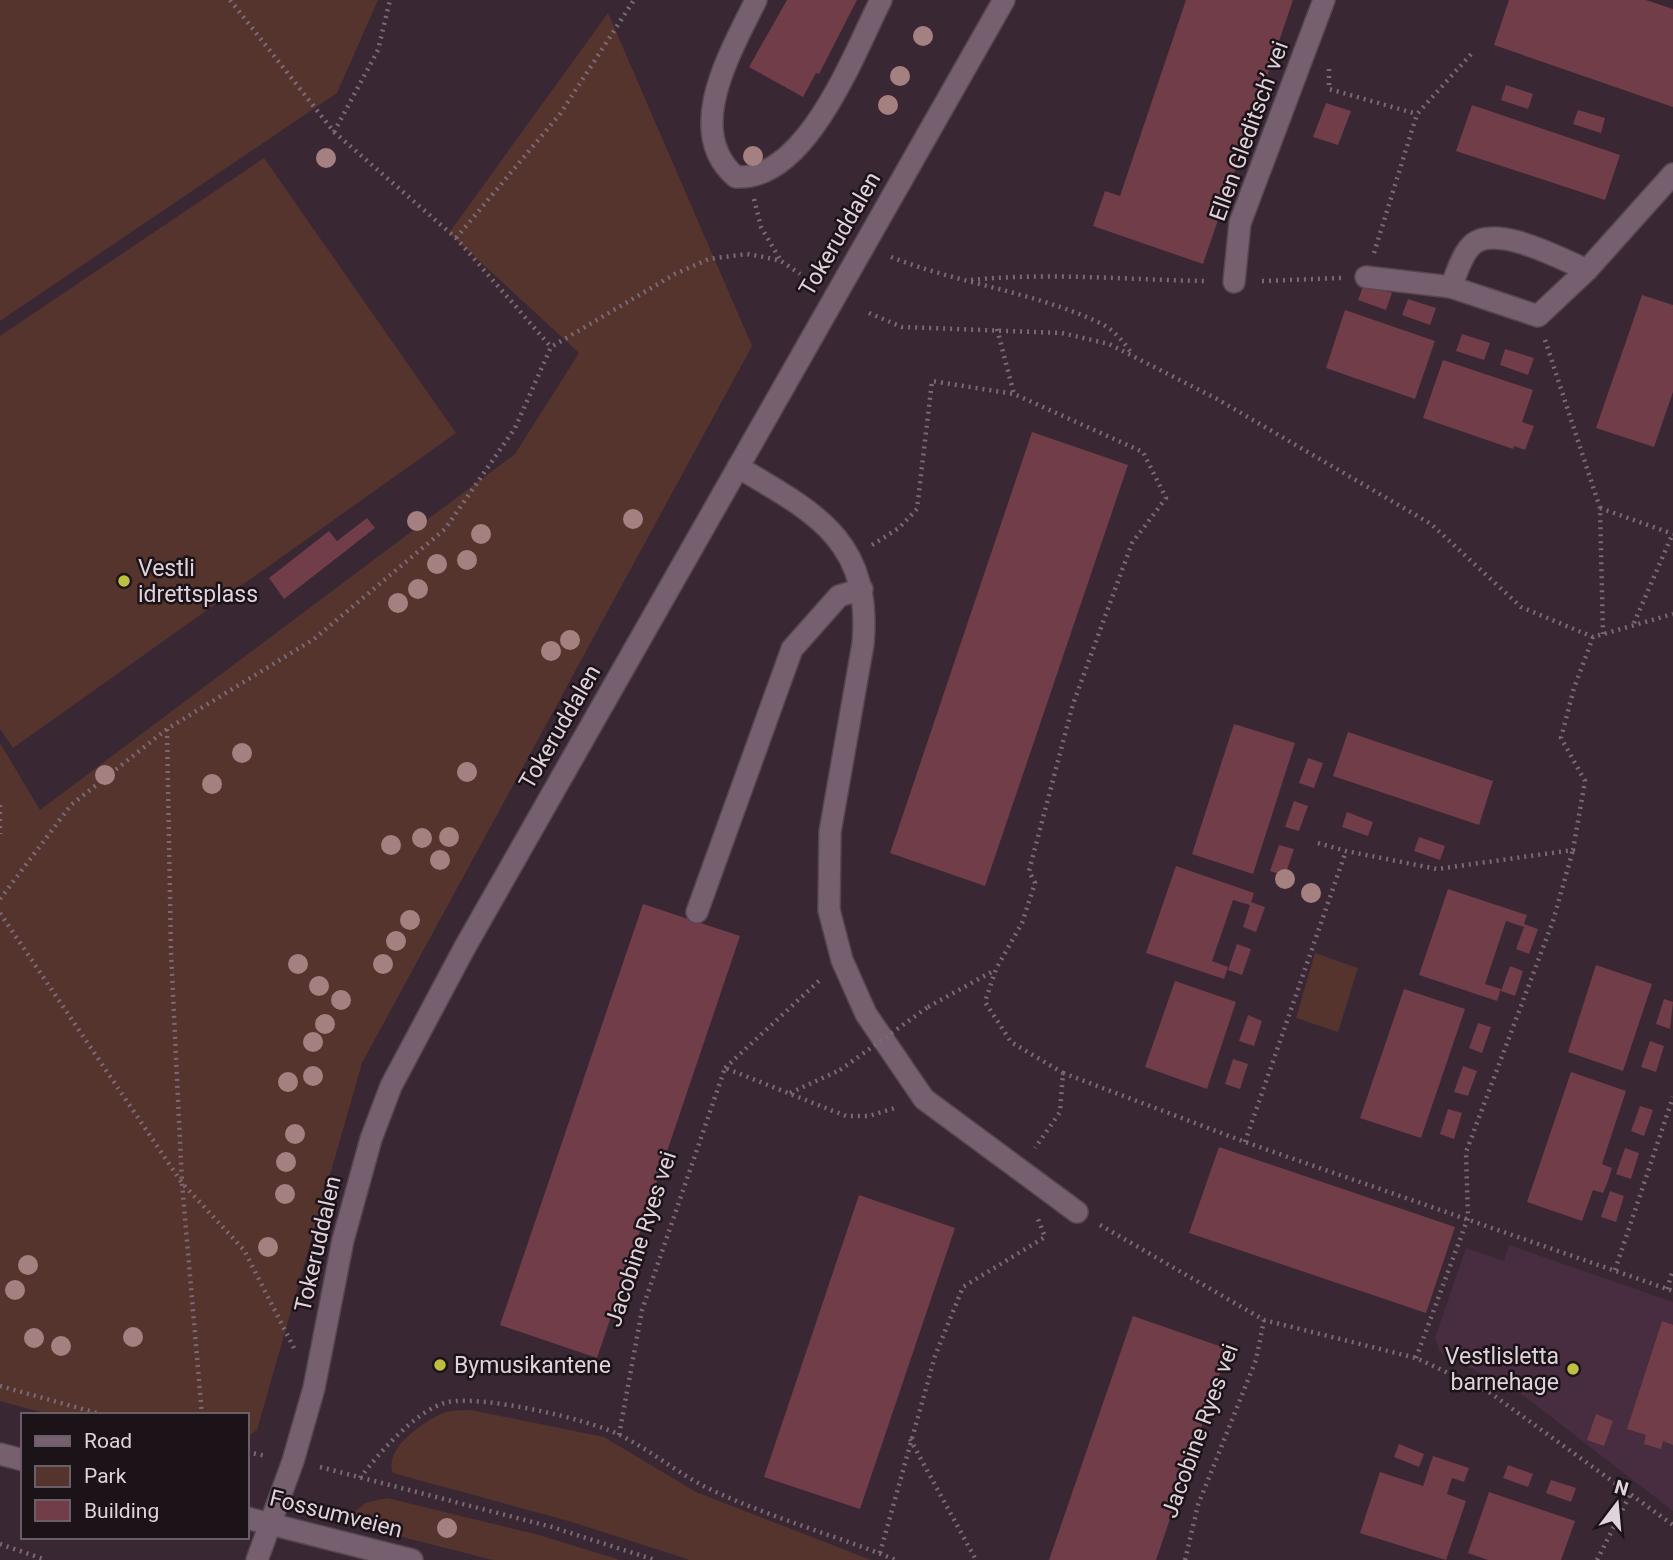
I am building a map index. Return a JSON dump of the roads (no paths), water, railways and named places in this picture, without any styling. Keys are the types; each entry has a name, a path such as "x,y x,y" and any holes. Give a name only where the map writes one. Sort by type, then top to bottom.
{"street":[{"path":"756,0 719,84 713,133 717,155 736,177 752,178 781,163 824,113 881,0"},
{"name":"Tokeruddalen","path":"257,1560 293,1461 314,1388 355,1192 391,1086 465,947 1004,0"},
{"name":"Ellen Gleditsch’ vei","path":"1234,282 1240,223 1324,0"},
{"path":"1366,277 1451,287 1538,316 1587,270 1673,174"},
{"path":"1451,287 1470,247 1488,237 1519,243 1587,270"},
{"path":"738,467 815,514 850,558 862,589 866,614 863,644 830,832 829,910 842,960 866,1014 924,1099 1077,1212"},
{"path":"697,912 792,649 839,596 862,589"},
{"path":"0,1454 21,1459"},
{"name":"Fossumveien","path":"248,1518 412,1560"}],"place":[{"name":"Vestli idrettsplass","path":"124,581"},
{"name":"Bymusikantene","path":"440,1365"},
{"name":"Vestlisletta barnehage","path":"1573,1369"}]}
